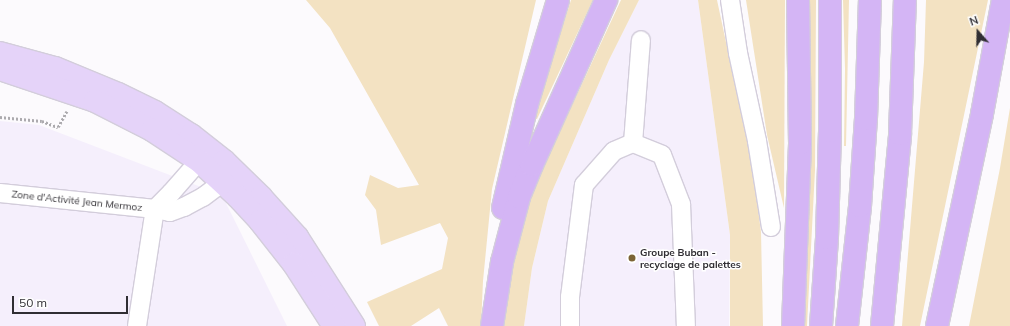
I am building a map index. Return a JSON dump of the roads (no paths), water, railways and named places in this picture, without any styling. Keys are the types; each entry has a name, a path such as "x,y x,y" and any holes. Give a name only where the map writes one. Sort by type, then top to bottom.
{"highway":[{"path":"492,326 494,260 499,228 527,104 558,0"},
{"path":"492,326 502,262 519,197 606,0"},
{"path":"794,326 800,143 798,0"},
{"path":"822,326 827,238 830,138 830,0"},
{"path":"847,326 860,206 866,127 870,0"},
{"path":"882,326 900,134 905,0"},
{"path":"937,326 980,121 1003,0"}],"main road":[{"path":"0,53 55,68 118,94 155,112 191,135 224,161 261,197 297,237 354,326"},
{"path":"0,69 101,104 152,130 200,161 223,182 260,221 294,264 334,326"},
{"path":"191,135 200,161"},
{"path":"223,182 245,188 269,214 297,237"}],"lane":[{"path":"730,0 738,53 757,141 771,226"},
{"path":"633,142 641,40"},
{"path":"570,326 570,297 584,185 614,151 633,142 662,155 681,204 686,326"},
{"name":"Zone d'Activité Jean Mermoz","path":"137,326 155,209 200,161"},
{"name":"Zone d'Activité Jean Mermoz","path":"0,193 155,209 170,212 184,208 203,197 223,182"}],"place":[{"name":"Groupe Buban - recyclage de palettes","path":"632,258"}]}
